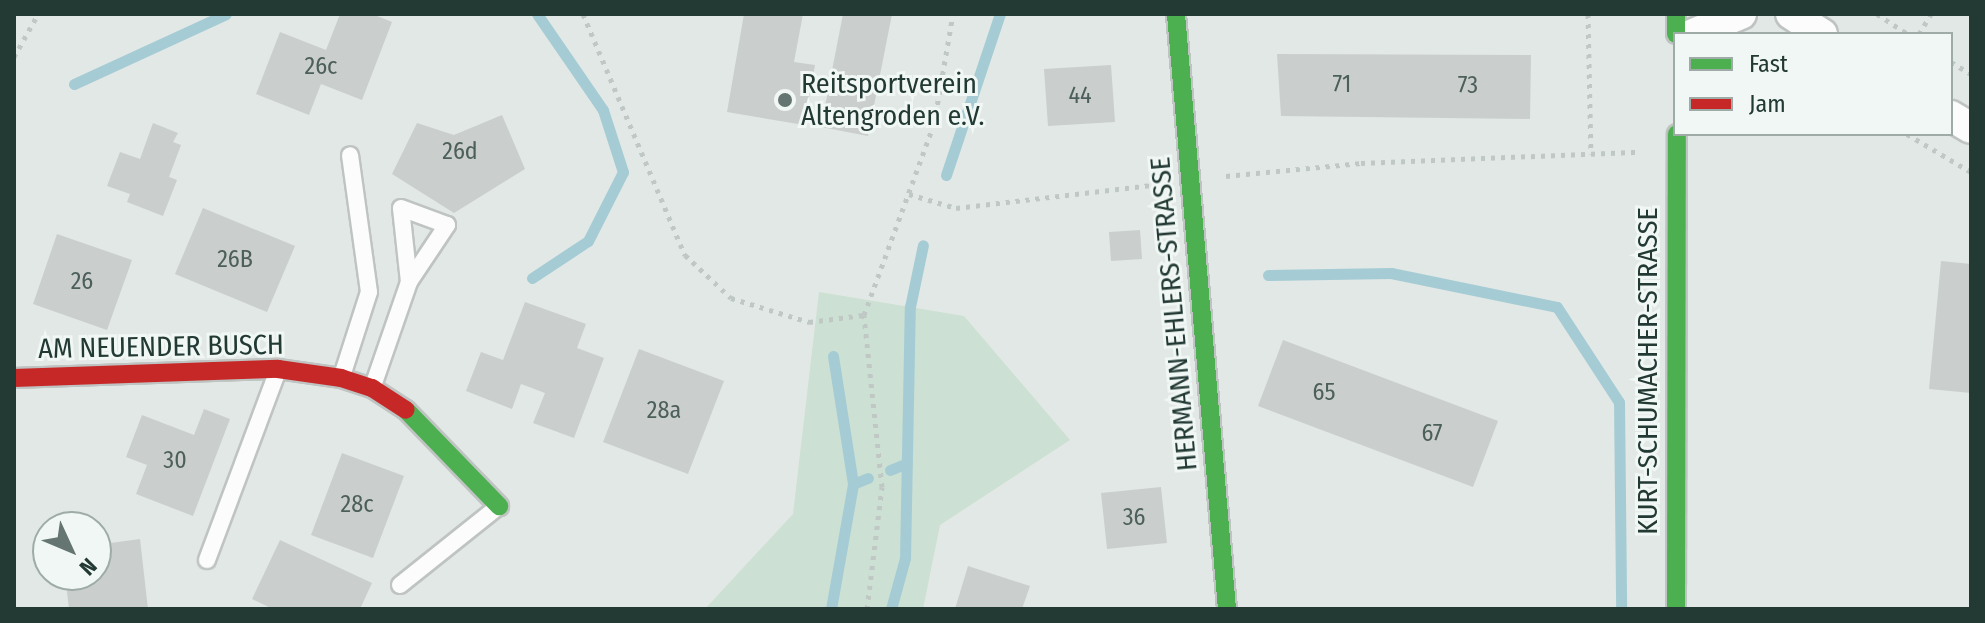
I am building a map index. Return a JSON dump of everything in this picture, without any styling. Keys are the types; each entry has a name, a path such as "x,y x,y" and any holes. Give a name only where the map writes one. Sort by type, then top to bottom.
{"street":[{"name":"HERMANN-EHLERS-STRASSE","path":"1176,14 1227,609"},
{"path":"1698,32 1741,14"},
{"path":"1791,14 1819,32"},
{"path":"1953,117 1971,128"},
{"name":"KURT-SCHUMACHER-STRASSE","path":"1676,609 1677,140"},
{"name":"AM NEUENDER BUSCH","path":"14,378 278,369 341,378 372,388 405,409 457,458 499,506"}],"lane":[{"path":"341,378 369,292 350,155"},
{"path":"372,388 409,282"},
{"path":"207,560 278,369"},
{"path":"400,585 499,506"}],"path":[{"path":"14,57 38,14"},
{"path":"583,14 685,255 731,298 809,322 864,315"},
{"path":"867,609 882,487 864,315 934,124 953,14"},
{"path":"1588,14 1591,154"},
{"path":"1877,14 1905,32"},
{"path":"1920,32 1931,14"},
{"path":"1953,63 1971,74"},
{"path":"1910,136 1971,172"},
{"path":"909,194 956,208 1361,163 1591,154 1677,140"}],"green space":[{"path":"819,292 964,316 1070,440 940,525 923,609 705,609 793,514"}],"building":[{"path":"340,14 372,14 392,22 362,100 321,84 309,115 256,94 280,32 326,50"},
{"path":"744,14 803,14 794,62 815,65 804,125 727,112"},
{"path":"843,14 892,14 868,136 821,127"},
{"path":"1277,54 1531,55 1530,119 1281,116"},
{"path":"1111,65 1115,122 1048,126 1044,69"},
{"path":"502,115 525,169 454,213 392,174 417,123 454,135"},
{"path":"153,123 178,133 173,142 181,145 169,177 177,180 163,216 127,202 130,194 107,186 120,152 140,159"},
{"path":"203,208 295,246 267,312 175,274"},
{"path":"1140,230 1142,259 1111,261 1109,232"},
{"path":"57,234 132,260 107,330 33,304"},
{"path":"1941,261 1971,264 1971,393 1929,389"},
{"path":"525,302 586,324 577,348 604,358 574,438 533,423 545,393 521,384 512,409 466,391 481,352 503,360"},
{"path":"1283,340 1498,421 1473,487 1258,406"},
{"path":"639,349 724,381 688,474 603,442"},
{"path":"204,409 230,419 193,516 136,494 147,465 126,457 142,415 194,435"},
{"path":"342,453 404,476 373,558 311,535"},
{"path":"1161,487 1167,543 1107,549 1101,493"},
{"path":"140,539 148,609 69,609 67,591 112,591 112,543"},
{"path":"280,540 372,583 360,609 273,609 252,599"},
{"path":"968,566 1030,586 1022,609 955,609"}],"waterway":[{"path":"74,84 226,14"},
{"path":"532,278 588,241 623,172 603,110 537,14"},
{"path":"946,175 1000,14"},
{"path":"891,609 905,558 910,307 923,245"},
{"path":"1268,275 1391,273 1557,307 1619,402 1621,609"},
{"path":"833,356 853,484"},
{"path":"890,470 907,463"},
{"path":"831,609 853,484 868,478"}],"traffic: fast":[{"path":"1176,14 1227,609"},
{"path":"1676,14 1676,32"},
{"path":"1676,609 1677,136"},
{"path":"406,410 499,506"}],"traffic: jam":[{"path":"14,378 278,369 341,378 372,388 406,410"}],"place":[{"name":"Reitsportverein Altengroden e.V.","path":"785,100"}]}
